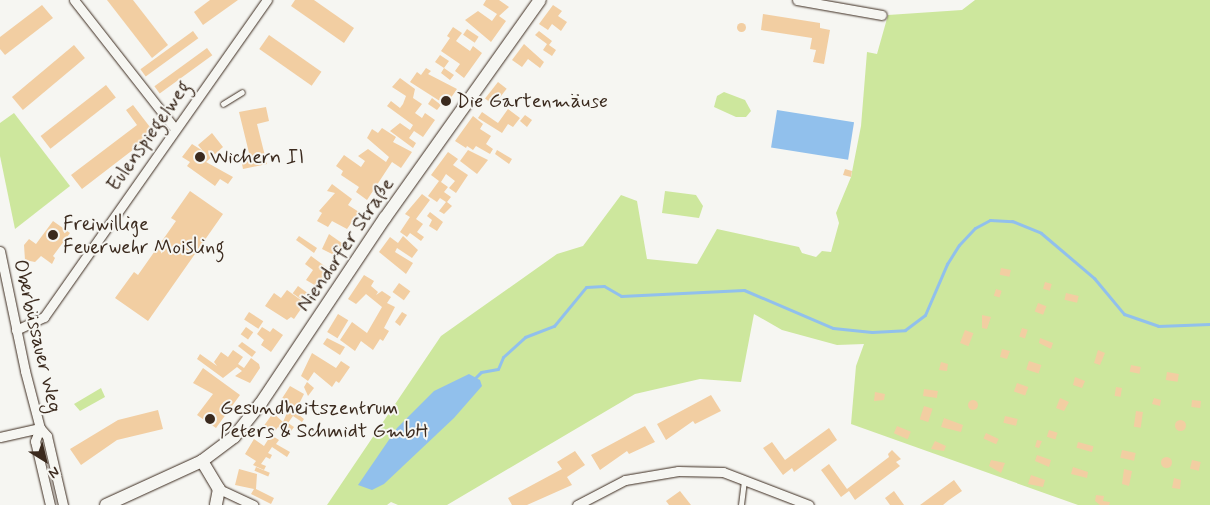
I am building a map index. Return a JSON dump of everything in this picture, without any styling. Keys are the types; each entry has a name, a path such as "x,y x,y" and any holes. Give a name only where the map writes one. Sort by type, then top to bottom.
{"main road":[{"name":"Niendorfer Straße","path":"106,505 202,461 234,437 261,403 385,218 540,0"},
{"path":"202,461 219,489 216,505"}],"street":[{"path":"74,0 175,129"},
{"name":"Eulenspiegelweg","path":"16,330 44,316 267,0"},
{"path":"797,0 882,14"},
{"name":"Oberbüssauer Weg","path":"0,251 16,330 40,428 47,436 63,505"},
{"path":"0,437 40,428"},
{"name":"Oberbüssauer Weg","path":"40,428 36,441 50,505"},
{"path":"577,505 625,480 678,471 723,472 809,505"},
{"path":"219,489 254,505"}],"lane":[{"path":"223,104 242,92"},
{"path":"742,505 744,479"}],"green space":[{"path":"975,0 1210,0 1210,505 1078,505 851,424 856,366 864,344 837,345 782,330 754,314 741,382 700,379 635,394 447,505 398,505 391,502 387,505 327,505 441,336 557,254 583,246 621,195 637,201 647,259 697,264 717,229 799,247 802,253 816,257 822,251 831,252 839,223 836,213 851,177 861,126 867,52 877,54 888,15 962,10"},
{"path":"724,92 745,100 751,111 746,117 736,117 714,107 717,96"},
{"path":"14,113 70,186 15,229 0,156 0,123"},
{"path":"665,191 696,195 703,206 699,218 662,213"},
{"path":"101,388 105,397 80,411 74,404"}],"water":[{"path":"777,110 854,122 848,160 771,148"},
{"path":"469,374 480,380 482,386 454,418 384,484 372,490 358,485 397,428 434,391"}],"building":[{"path":"107,0 133,0 168,45 152,58"},
{"path":"210,0 238,0 203,25 194,12"},
{"path":"295,0 314,0 354,28 344,43 291,6"},
{"path":"486,0 499,0 509,7 499,16 506,21 491,42 465,20 478,11 492,21 497,14 483,5"},
{"path":"42,5 53,18 5,55 0,49 0,37"},
{"path":"553,5 562,11 558,16 567,22 561,31 552,24 548,30 539,24"},
{"path":"763,14 820,23 820,28 830,30 824,64 813,62 816,50 810,49 812,38 761,30"},
{"path":"741,22 746,27 741,32 736,27"},
{"path":"453,27 462,33 456,41 470,51 473,46 482,53 464,78 455,71 460,64 441,51 450,38 447,36"},
{"path":"467,29 479,37 475,43 463,35"},
{"path":"193,31 198,38 146,76 140,69"},
{"path":"539,31 552,41 549,45 556,50 552,56 543,50 547,44 535,35"},
{"path":"269,35 321,72 312,86 259,49"},
{"path":"524,44 544,62 540,68 528,59 522,67 512,60"},
{"path":"74,45 85,58 23,110 12,97"},
{"path":"207,48 212,55 160,93 154,86"},
{"path":"440,55 449,61 444,68 435,62"},
{"path":"426,68 431,71 428,74 457,89 446,105 410,82 417,72 421,75"},
{"path":"444,68 454,75 450,80 441,73"},
{"path":"400,78 415,89 413,98 422,104 415,113 422,118 425,113 435,120 423,137 414,131 409,138 416,143 413,148 390,131 400,123 410,130 413,125 387,106 391,101 400,108 403,104 406,96 392,87"},
{"path":"498,82 507,89 494,105 485,99"},
{"path":"106,85 116,98 50,149 41,136"},
{"path":"432,98 441,105 437,110 428,104"},
{"path":"133,105 153,131 145,136 147,139 82,189 71,175 137,125 126,110"},
{"path":"266,107 269,121 257,124 267,164 243,169 241,159 250,157 239,112"},
{"path":"508,109 520,118 513,127 508,124 502,133 478,118 482,112 498,123"},
{"path":"525,115 532,120 527,127 520,121"},
{"path":"473,116 483,124 480,129 491,136 486,144 493,149 490,154 476,146 473,150 467,146 466,148 455,141"},
{"path":"382,128 396,137 393,142 412,152 401,168 392,162 367,200 356,192 359,187 341,175 343,171 336,166 344,155 361,167 365,161 358,156 368,149 386,162 389,157 367,138 372,129 378,133"},
{"path":"212,133 223,147 206,162 233,177 228,184 220,179 215,186 187,166 190,162 182,157 192,144 203,151 198,145"},
{"path":"468,150 488,160 477,174 460,161"},
{"path":"497,150 512,159 509,164 495,154"},
{"path":"448,152 458,159 453,165 468,175 456,193 449,188 455,181 446,174 441,182 448,187 444,192 451,197 447,202 452,206 444,214 439,211 446,202 440,198 437,202 428,196 439,181 431,175"},
{"path":"845,169 852,171 851,177 843,175"},
{"path":"332,184 352,199 348,205 359,212 347,229 332,221 328,227 317,221 322,213 319,211 335,193 327,191"},
{"path":"190,191 223,214 148,321 115,298 134,272 138,275 176,221 171,218"},
{"path":"422,194 430,200 416,219 423,224 417,232 424,237 421,241 410,233 407,237 400,232 410,217 405,214"},
{"path":"430,212 443,222 437,231 429,226 432,220 427,216"},
{"path":"53,221 70,233 53,256 55,258 52,264 41,256 35,262 25,260 24,245 29,239 36,244"},
{"path":"329,234 346,246 338,257 322,249"},
{"path":"299,236 317,248 314,253 296,240"},
{"path":"403,236 418,250 412,258 397,248 395,252 413,263 406,274 379,252 390,237 398,243"},
{"path":"311,256 330,270 318,287 306,280 313,270 305,264"},
{"path":"1001,268 1011,270 1009,277 1000,275"},
{"path":"364,275 374,281 371,286 378,292 376,295 382,291 391,297 387,303 395,307 384,328 389,331 383,341 380,339 373,350 361,341 355,351 340,340 352,322 367,333 382,307 366,294 356,304 348,299"},
{"path":"1045,282 1052,284 1050,291 1043,289"},
{"path":"399,283 410,291 404,300 393,292"},
{"path":"298,286 309,294 304,302 293,293"},
{"path":"996,289 1002,291 1000,298 994,296"},
{"path":"287,290 305,303 294,319 291,317 287,320 265,306 274,293 281,298"},
{"path":"1066,293 1079,296 1077,303 1064,300"},
{"path":"1038,303 1046,306 1043,315 1035,311"},
{"path":"249,312 263,321 258,329 244,320"},
{"path":"402,312 407,315 400,326 395,322"},
{"path":"338,314 348,320 337,338 327,332"},
{"path":"982,315 991,317 987,329 982,328"},
{"path":"246,327 253,332 248,340 241,334"},
{"path":"262,327 270,332 273,328 283,335 271,352 261,345 264,340 257,334"},
{"path":"1022,328 1028,330 1025,338 1019,337"},
{"path":"965,330 973,333 968,346 960,343"},
{"path":"327,338 345,347 340,355 323,344"},
{"path":"1040,338 1053,343 1051,349 1039,343"},
{"path":"242,342 256,352 252,357 238,346"},
{"path":"1002,349 1010,351 1007,359 1000,357"},
{"path":"233,350 243,357 238,364 244,368 251,358 259,364 260,368 250,383 235,376 242,371 237,367 223,378 197,359 200,354 217,366 214,362 221,352 228,357"},
{"path":"1098,350 1105,353 1100,365 1094,363"},
{"path":"312,353 336,368 341,361 350,367 339,383 336,381 332,387 314,372 308,381 301,376"},
{"path":"1029,361 1041,365 1039,374 1026,370"},
{"path":"941,362 948,364 947,371 939,370"},
{"path":"1131,365 1141,367 1139,374 1130,372"},
{"path":"203,368 240,395 216,428 197,415 213,394 193,383"},
{"path":"1167,372 1179,374 1178,382 1166,380"},
{"path":"1075,377 1085,381 1082,388 1073,385"},
{"path":"307,382 314,388 308,396 304,387"},
{"path":"1017,383 1028,387 1025,396 1014,391"},
{"path":"290,386 304,394 295,412 304,419 302,422 293,416 288,423 294,427 289,434 278,427 273,434 263,427 273,413 283,422 290,406 281,400"},
{"path":"1116,387 1122,388 1121,397 1115,396"},
{"path":"924,389 938,391 937,398 923,396"},
{"path":"875,392 885,394 884,400 874,401"},
{"path":"711,395 721,411 695,424 693,421 666,440 657,424"},
{"path":"1060,398 1069,402 1064,411 1056,408"},
{"path":"1154,398 1161,400 1160,406 1152,404"},
{"path":"971,400 975,400 978,405 977,409 971,410 968,407 968,403"},
{"path":"1192,400 1201,401 1200,408 1191,407"},
{"path":"924,406 933,409 928,422 920,419"},
{"path":"158,410 163,429 117,440 81,465 70,449 118,420"},
{"path":"1136,411 1143,412 1141,428 1134,427"},
{"path":"1005,416 1018,419 1016,426 1003,423"},
{"path":"944,418 963,425 961,432 941,427"},
{"path":"1180,419 1186,425 1180,431 1174,425"},
{"path":"645,426 655,442 629,454 627,451 600,470 591,455"},
{"path":"897,426 911,432 908,439 894,433"},
{"path":"829,428 837,440 794,472 792,468 783,475 763,448 772,442 785,460"},
{"path":"1049,430 1058,433 1055,439 1047,437"},
{"path":"986,433 999,439 996,444 983,438"},
{"path":"271,435 279,440 276,444 290,452 287,457 272,447 268,453 272,455 270,459 266,457 261,464 266,466 264,470 253,465 256,461 245,454 254,439 264,446"},
{"path":"1037,440 1042,441 1039,448 1035,447"},
{"path":"935,441 946,446 944,451 931,449"},
{"path":"1078,442 1093,446 1092,452 1076,448"},
{"path":"892,450 901,459 896,462 900,466 855,500 849,491 841,497 821,470 829,464 847,489 889,457 888,454"},
{"path":"1122,450 1136,453 1134,461 1120,458"},
{"path":"575,451 585,465 567,477 572,485 527,505 512,505 508,498 562,469 557,462"},
{"path":"1037,455 1051,460 1049,467 1035,461"},
{"path":"1166,456 1172,462 1166,468 1160,462"},
{"path":"991,460 1005,463 1001,473 989,466"},
{"path":"1192,460 1201,462 1199,471 1190,469"},
{"path":"256,467 270,473 268,477 254,471"},
{"path":"1073,467 1088,472 1087,478 1071,474"},
{"path":"239,469 257,474 256,489 274,498 271,504 251,494 254,489 235,485"},
{"path":"1124,469 1132,471 1129,486 1122,484"},
{"path":"1031,475 1045,480 1043,487 1028,484"},
{"path":"1174,478 1181,480 1180,489 1172,488"},
{"path":"954,480 962,491 943,505 920,505"},
{"path":"680,491 691,505 669,505 666,501"},
{"path":"894,491 904,505 890,505 885,498"},
{"path":"1096,495 1104,496 1103,501 1110,502 1109,505 1100,505 1095,501"}],"waterway":[{"path":"475,378 481,372 498,369 503,357 525,337 554,326 586,287 604,286 621,296 744,290 833,328 872,332 905,330 925,315 947,264 959,245 975,228 990,220 1012,221 1041,233 1094,278 1124,314 1158,326 1210,324"}],"place":[{"name":"Die Gartenmäuse","path":"446,101"},
{"name":"Wichern II","path":"200,157"},
{"name":"Freiwillige Feuerwehr Moisling","path":"53,235"},
{"name":"Gesundheitszentrum Peters & Schmidt GmbH","path":"210,419"}]}
